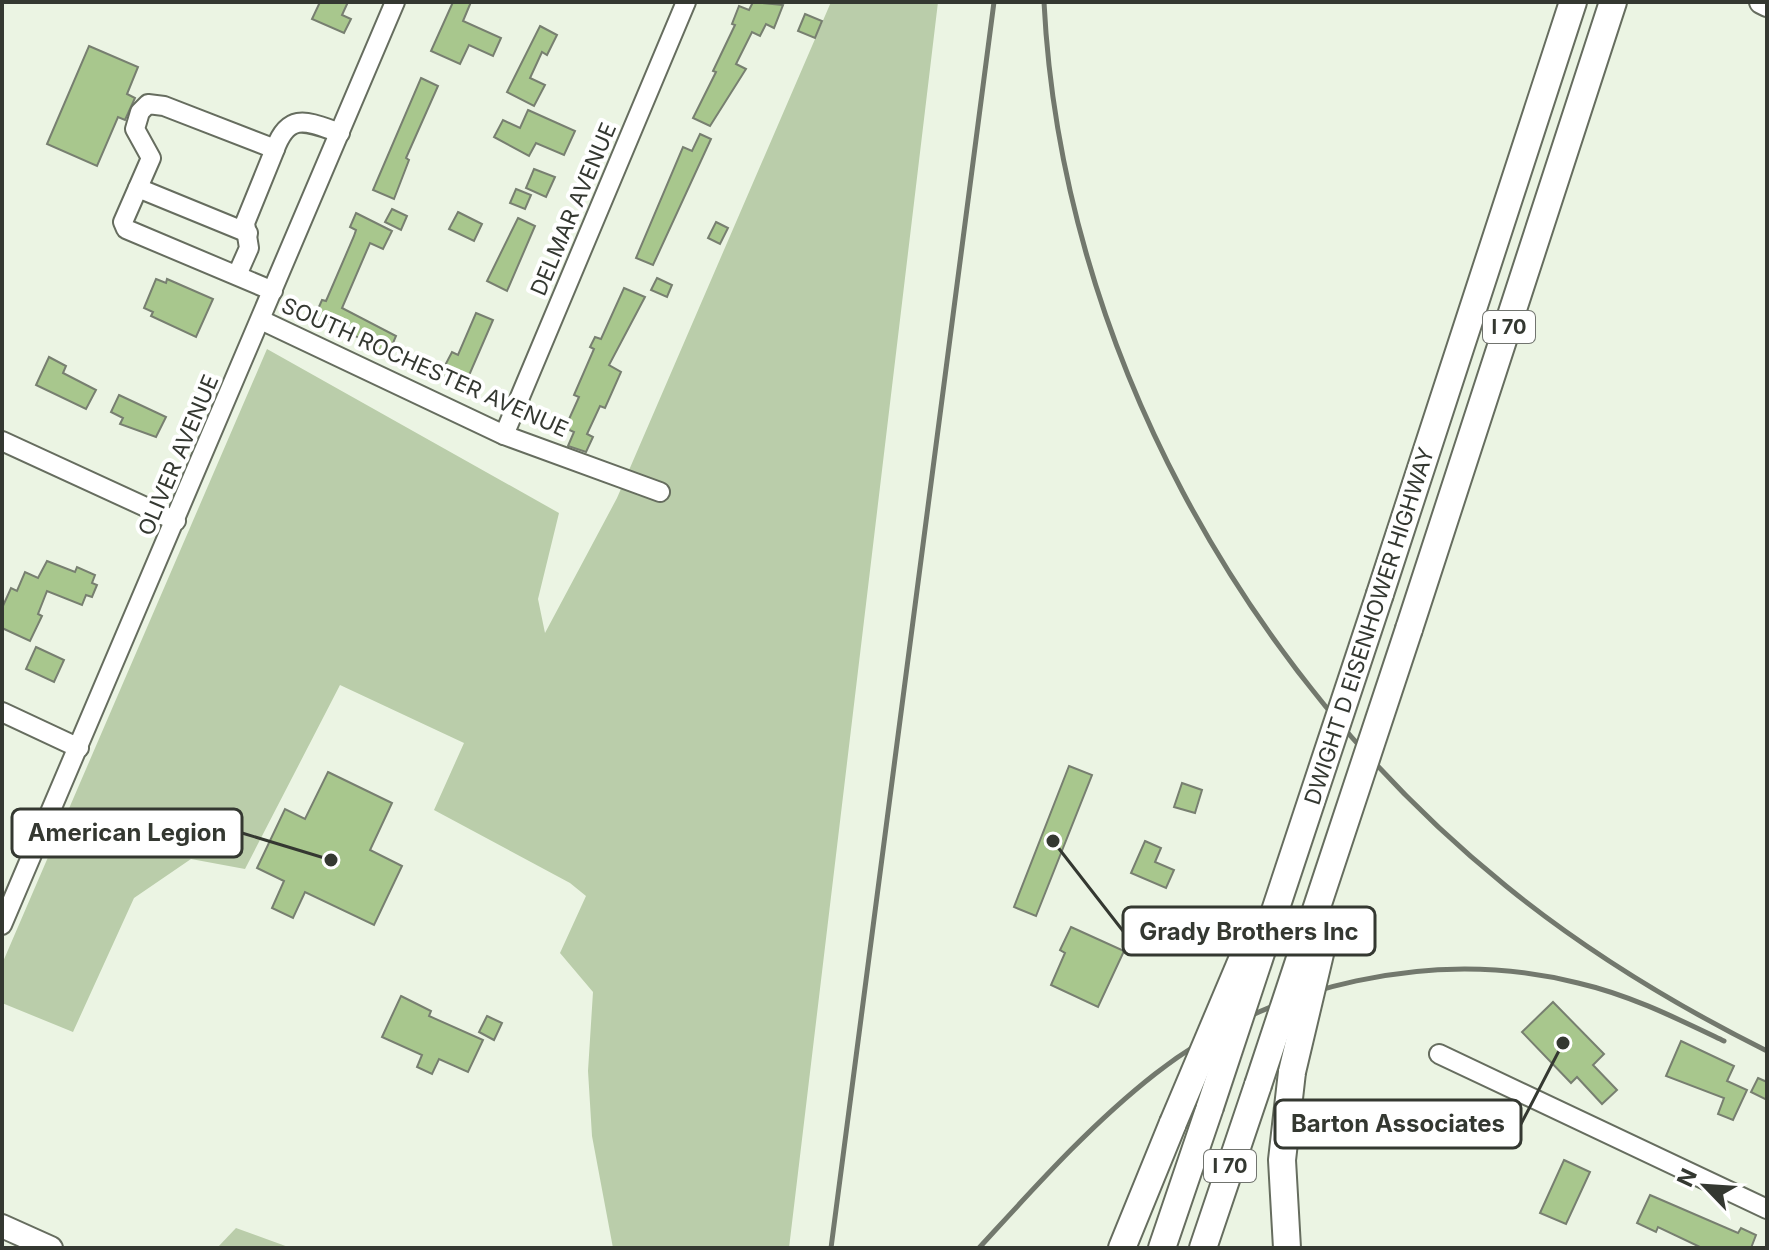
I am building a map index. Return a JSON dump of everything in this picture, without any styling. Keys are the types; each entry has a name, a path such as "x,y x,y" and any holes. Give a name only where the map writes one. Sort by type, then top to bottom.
{"highway":[{"name":"DWIGHT D EISENHOWER HIGHWAY","path":"1162,1248 1572,5"},
{"name":"DWIGHT D EISENHOWER HIGHWAY","path":"1203,1248 1610,13"},
{"path":"1287,1248 1282,1160 1292,1072 1361,774"},
{"path":"1122,1248 1320,775"}],"main road":[{"path":"1761,2 1767,5"},
{"path":"2,1226 51,1248"}],"street":[{"name":"OLIVER AVENUE","path":"2,925 395,2"},
{"name":"DELMAR AVENUE","path":"504,435 686,2"},
{"path":"273,291 126,229 123,222 151,158 135,129 140,112 148,104 164,106 275,149"},
{"path":"237,275 249,248 245,223 281,132 292,123 304,122 340,133"},
{"path":"138,188 248,233"},
{"name":"SOUTH ROCHESTER AVENUE","path":"261,320 504,435 660,492"},
{"path":"2,441 176,521"},
{"path":"2,712 79,748"},
{"path":"1439,1054 1767,1209"}],"green space":[{"path":"831,2 938,2 789,1248 613,1248 592,1136 588,1071 593,992 560,953 586,896 570,883 434,810 464,743 340,685 245,869 191,859 134,898 73,1032 2,1003 2,964 267,349 559,513 538,599 545,633 617,498"},
{"path":"236,1228 291,1248 217,1248"}],"building":[{"path":"320,2 348,2 342,15 351,19 344,33 312,19"},
{"path":"453,2 471,2 463,21 501,38 493,56 469,45 460,64 431,51"},
{"path":"753,2 783,5 774,28 766,24 760,36 752,32 736,64 746,69 710,126 693,118 716,72 713,71 735,25 732,24 739,6 749,10"},
{"path":"805,14 822,21 815,38 798,31"},
{"path":"540,26 557,35 547,55 542,52 530,78 545,85 534,106 507,92"},
{"path":"89,46 138,67 127,94 135,98 125,120 118,117 97,166 47,144"},
{"path":"421,78 438,86 406,158 409,160 394,199 373,190"},
{"path":"528,110 575,131 564,155 536,143 529,156 494,137 503,120 520,128"},
{"path":"700,134 711,139 653,265 636,258 683,147 692,151"},
{"path":"534,169 555,177 546,197 526,188"},
{"path":"516,189 531,195 525,209 510,203"},
{"path":"392,209 407,216 401,230 385,222"},
{"path":"458,212 482,224 474,241 449,229"},
{"path":"356,213 392,231 383,249 370,243 342,308 396,336 388,355 377,350 378,346 314,318 322,300 326,301 354,236 356,230 350,227"},
{"path":"518,218 535,226 507,291 487,281"},
{"path":"716,222 728,228 720,244 708,238"},
{"path":"657,278 672,285 667,297 651,290"},
{"path":"156,279 166,283 167,279 213,299 196,337 151,316 153,312 144,308"},
{"path":"624,288 645,297 609,365 621,372 605,408 600,406 587,434 593,437 586,452 568,446 574,432 565,428 579,397 574,395 594,349 590,347 595,337 601,339"},
{"path":"476,313 493,320 464,387 440,375 452,352 458,355"},
{"path":"49,357 66,366 63,373 96,390 86,409 36,385"},
{"path":"119,395 166,417 156,437 120,424 123,418 111,412"},
{"path":"47,561 75,572 77,567 95,575 92,583 97,585 92,597 86,595 82,605 47,591 38,614 42,616 30,641 2,628 2,608 11,588 17,591 25,572 38,578"},
{"path":"36,647 64,660 54,682 26,669"},
{"path":"1069,766 1092,775 1036,916 1014,907"},
{"path":"328,772 392,803 370,850 402,866 374,925 305,892 293,918 272,908 284,881 257,868 285,809 305,819"},
{"path":"1182,783 1202,790 1195,813 1174,807"},
{"path":"1145,841 1161,848 1155,862 1174,870 1166,888 1131,873"},
{"path":"1071,927 1124,951 1098,1007 1051,985 1065,953 1060,950"},
{"path":"401,996 431,1011 429,1016 483,1040 468,1072 439,1059 432,1074 417,1067 422,1055 382,1037"},
{"path":"1553,1002 1604,1054 1593,1065 1617,1090 1602,1104 1577,1077 1571,1083 1522,1032"},
{"path":"487,1016 502,1023 494,1040 479,1032"},
{"path":"1681,1041 1734,1066 1727,1081 1747,1090 1733,1120 1718,1114 1724,1098 1666,1076"},
{"path":"1758,1078 1767,1082 1767,1100 1751,1092"},
{"path":"1564,1160 1590,1172 1566,1224 1540,1213"},
{"path":"1650,1195 1738,1233 1741,1228 1756,1235 1751,1248 1702,1248 1658,1227 1656,1232 1637,1223"}],"railway":[{"path":"831,1248 994,2"},
{"path":"1044,2 1058,129 1086,254 1128,375 1183,492 1249,603 1325,706 1411,801 1506,886 1632,976 1767,1051"},
{"path":"979,1248 1086,1135 1155,1074 1201,1042 1250,1016 1302,996 1356,981 1412,972 1468,969 1524,973 1616,994 1724,1041"}],"place":[{"name":"Grady Brothers Inc","path":"1053,841"},
{"name":"American Legion","path":"331,860"},
{"name":"Barton Associates","path":"1563,1043"}]}
